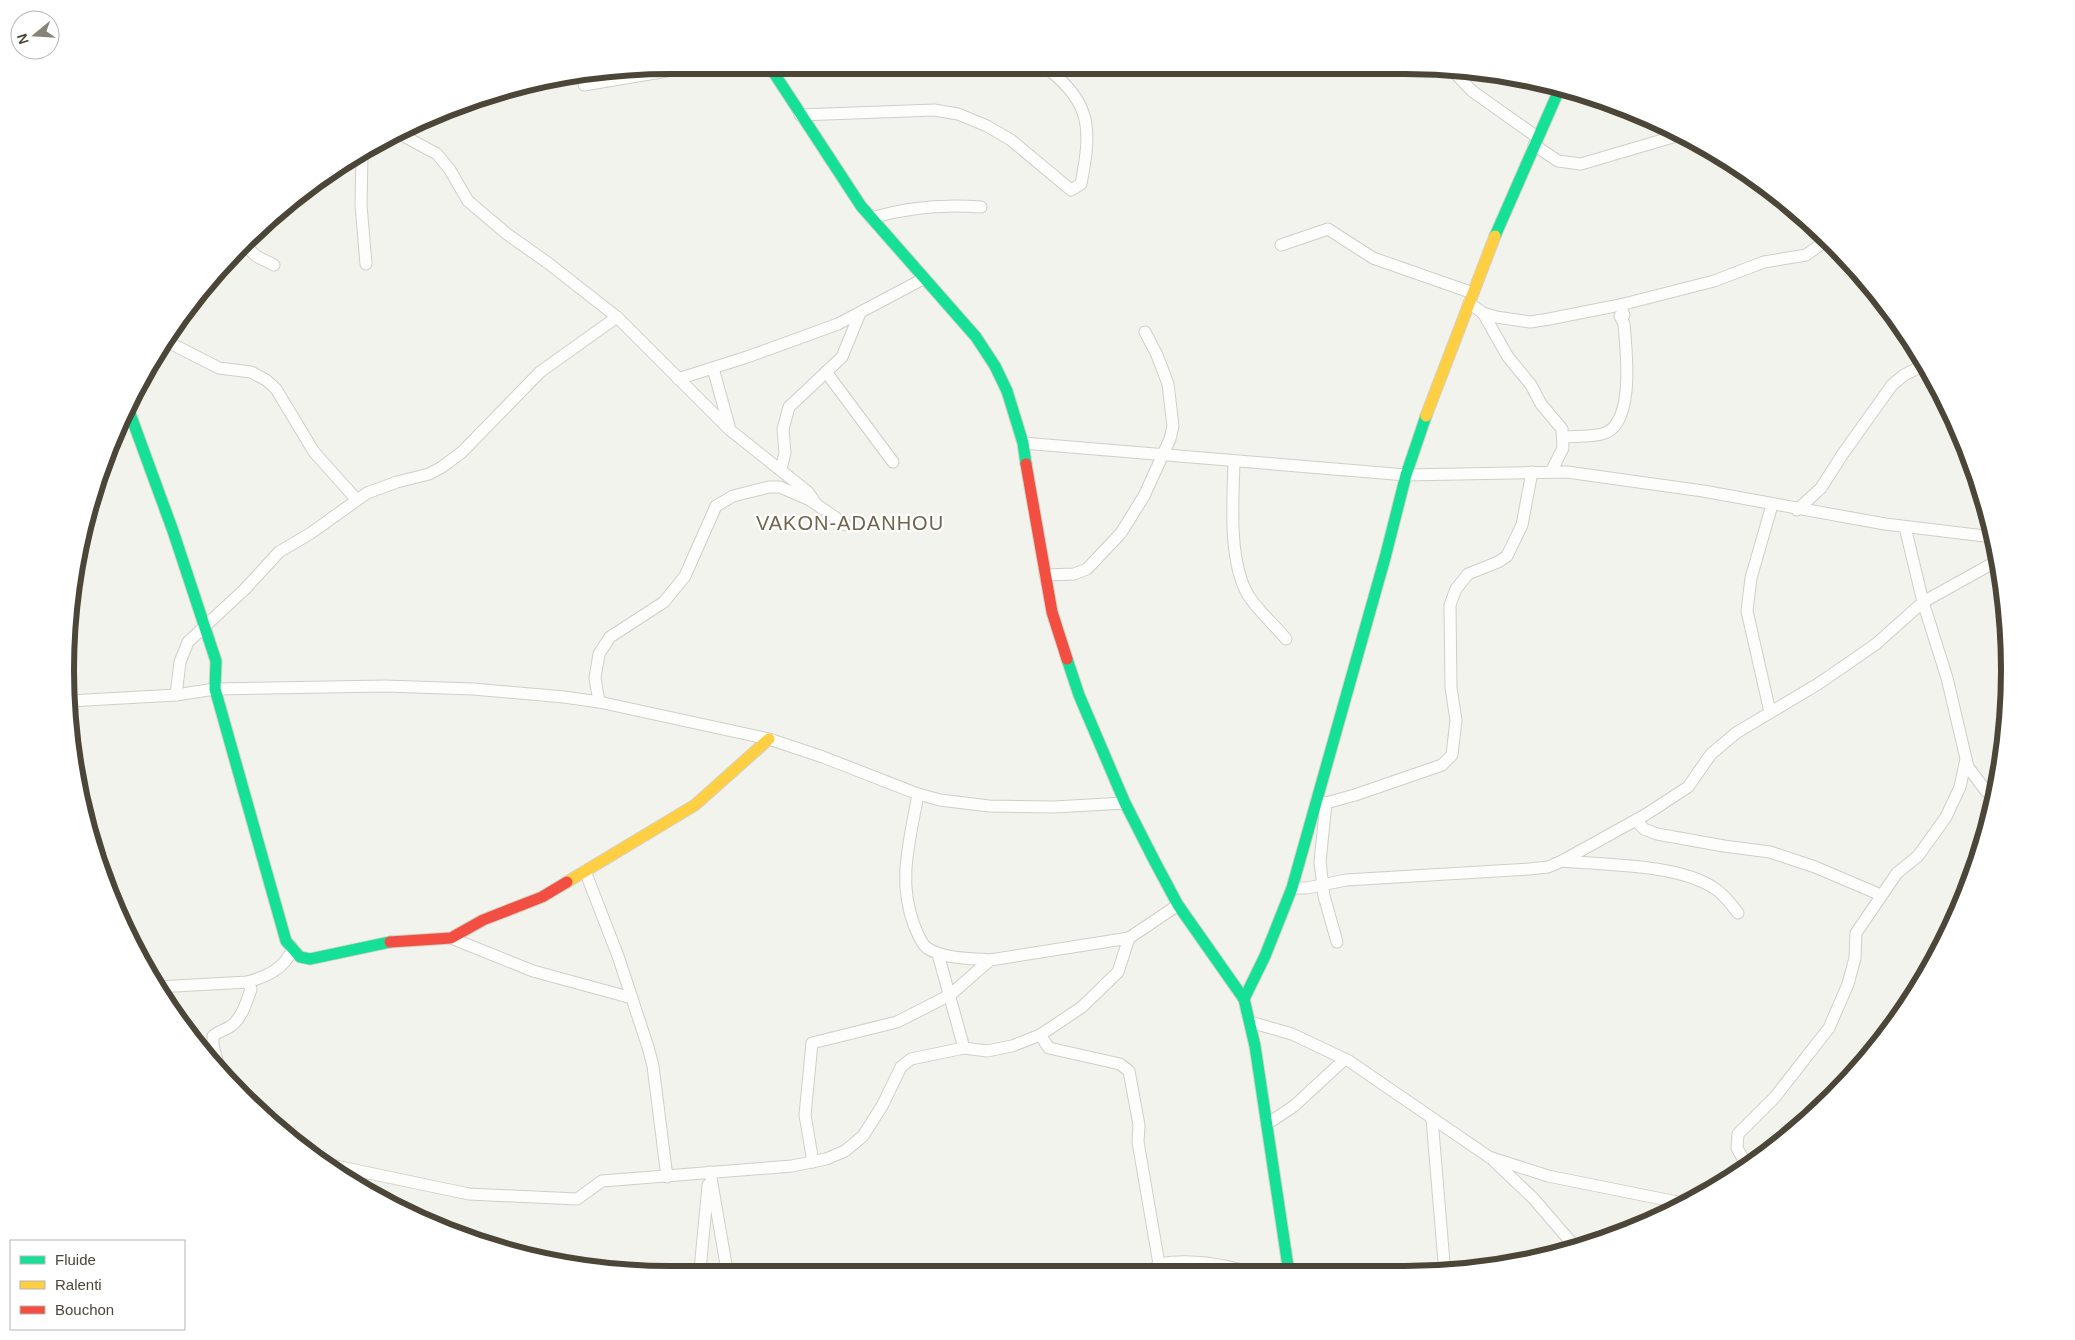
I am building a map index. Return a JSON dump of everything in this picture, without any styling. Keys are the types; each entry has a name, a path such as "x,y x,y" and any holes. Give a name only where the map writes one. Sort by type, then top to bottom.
{"main road":[{"path":"774,74 800,115 871,218 976,337 995,366 1007,391 1023,443 1052,612 1076,687 1125,803 1178,905 1244,999 1250,1022 1267,1124 1288,1266"},
{"path":"1244,999 1265,956 1292,888 1321,802 1406,475 1438,382 1535,141 1557,94"},
{"path":"131,416 173,531 216,662 215,689 286,941 300,957 310,959 385,942 451,938 483,920 542,897 695,805 769,739"}],"street":[{"path":"800,115 934,110 958,114 987,126 1011,140 1071,190 1081,184 1085,164 1086,129 1084,110 1072,90 1054,74"},
{"path":"584,85 646,75"},
{"path":"1458,76 1472,91 1558,161 1581,164 1673,137"},
{"path":"404,136 438,154 450,170 468,201 507,234 548,263 617,318 730,430 808,492 816,504"},
{"path":"362,160 361,205 366,264"},
{"path":"871,218 918,207 951,205 981,207"},
{"path":"1281,245 1328,229 1373,258 1471,298 1483,313 1508,356 1531,386 1541,404 1557,420 1562,428 1563,437 1560,458 1551,472"},
{"path":"1483,313 1530,322 1620,305 1714,281 1764,262 1806,255 1822,244"},
{"path":"248,248 256,256 274,265"},
{"path":"678,379 838,324 923,279"},
{"path":"1563,437 1603,434 1617,423 1626,397 1624,324 1620,316 1624,315 1620,305"},
{"path":"781,469 785,453 783,429 789,407 842,357 860,313"},
{"path":"176,695 183,652 188,642 205,628 279,552 311,533 368,493 398,482 429,474 442,467 462,452 540,372 617,318"},
{"path":"1045,575 1074,574 1087,569 1122,533 1144,496 1170,439 1173,426 1168,384 1157,355 1145,332"},
{"path":"171,344 214,367 251,372 266,380 276,389 314,452 357,500"},
{"path":"1798,510 1821,488 1892,385 1918,366"},
{"path":"713,368 730,430"},
{"path":"826,372 893,462"},
{"path":"1023,443 1406,475 1551,472 1666,486 1905,527 1986,536"},
{"path":"1234,462 1234,532 1240,577 1249,596 1286,639"},
{"path":"1336,942 1323,885 1319,850 1321,802 1442,765 1452,755 1456,720 1451,679 1450,605 1456,589 1468,574 1498,562 1507,556 1522,525 1532,472"},
{"path":"599,702 595,678 599,654 610,636 664,602 685,576 716,506 733,496 769,486 780,487 816,504 846,525"},
{"path":"1770,712 1747,611 1751,578 1772,504"},
{"path":"1905,527 1923,602 1944,669 1968,767 1988,793"},
{"path":"1292,888 1307,888 1346,880 1529,869 1548,867 1562,861 1636,820 1688,787 1711,754 1736,733 1818,684 1876,644 1923,602 1992,564"},
{"path":"75,701 176,695 215,689 385,686 473,689 599,702 769,739 823,757 918,794 940,800 990,806 1082,807 1125,803"},
{"path":"1744,1160 1737,1148 1738,1134 1775,1097 1829,1028 1848,984 1855,958 1856,933 1897,873 1918,856 1946,816 1960,787 1966,759"},
{"path":"918,794 904,874 908,909 925,947 938,954 990,960 1129,938 1178,905"},
{"path":"1636,820 1644,829 1657,834 1770,852 1815,867 1881,894"},
{"path":"1562,861 1672,872 1698,879 1726,897 1738,913"},
{"path":"585,872 618,956 653,1066 667,1177"},
{"path":"451,938 533,971 632,998"},
{"path":"341,1167 469,1194 577,1199 602,1181 667,1177 826,1160 845,1151 863,1136 882,1106 901,1067 911,1059 964,1048 987,1051 1012,1046 1040,1035 1082,1007 1118,972 1129,938"},
{"path":"165,987 248,982 264,977 279,968 288,960 292,950"},
{"path":"938,954 964,1048"},
{"path":"812,1162 805,1115 812,1043 897,1022 950,995 990,960"},
{"path":"216,1056 213,1036 220,1030 230,1026 238,1018 251,989 248,982"},
{"path":"1250,1022 1292,1034 1345,1059 1489,1157 1533,1198 1572,1242"},
{"path":"1040,1035 1049,1048 1120,1064 1130,1071 1139,1125 1138,1142 1155,1266"},
{"path":"1267,1124 1294,1106 1345,1059"},
{"path":"1432,1119 1444,1265"},
{"path":"1489,1157 1548,1176 1676,1201"},
{"path":"700,1266 710,1172"},
{"path":"710,1172 726,1266"},
{"path":"1161,1266 1179,1260 1228,1266"}],"traffic: fast":[{"path":"775,74 861,206 976,337 995,366 1007,391 1023,443 1026,464"},
{"path":"1495,236 1557,94"},
{"path":"131,416 173,531 216,661 215,689 286,941 300,957 310,959 390,942"},
{"path":"1244,999 1265,956 1292,888 1385,558 1406,475 1426,416"},
{"path":"1067,659 1079,695 1125,803 1154,860 1178,905 1244,999 1255,1046 1288,1266"}],"traffic: slow":[{"path":"1426,416 1495,236"},
{"path":"567,882 695,805 769,739"}],"traffic: jam":[{"path":"1026,464 1052,612 1067,659"},
{"path":"390,942 451,938 483,920 542,897 567,882"}],"district":[{"name":"VAKON-ADANHOU","path":"850,523"}]}
